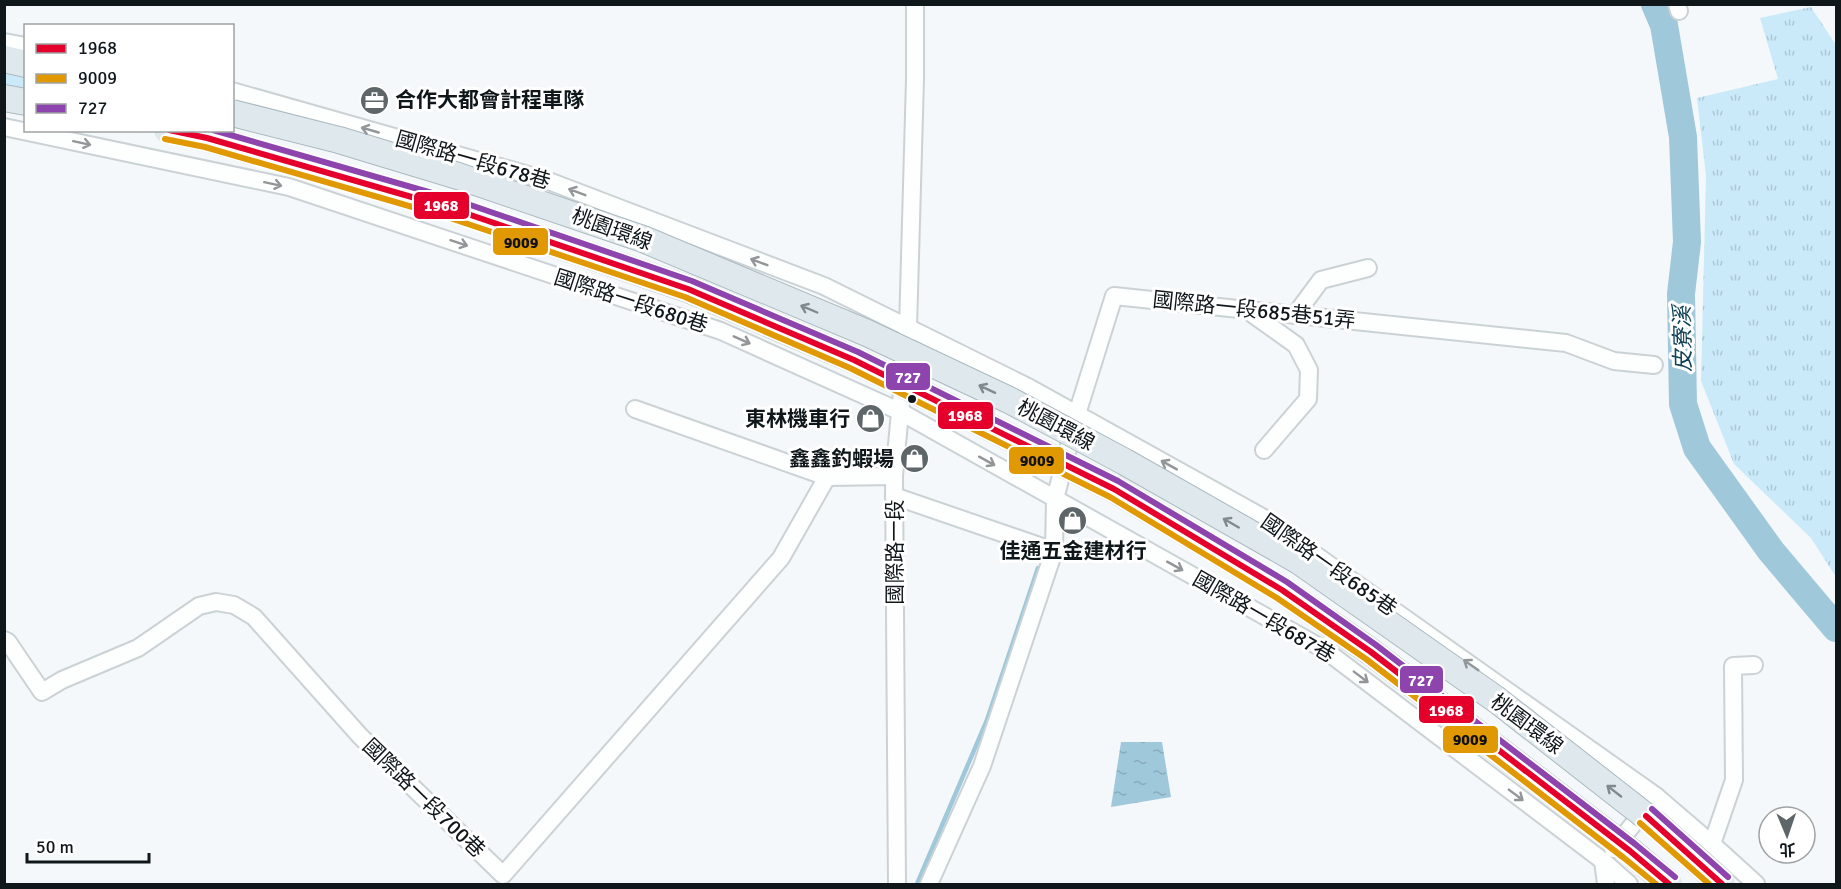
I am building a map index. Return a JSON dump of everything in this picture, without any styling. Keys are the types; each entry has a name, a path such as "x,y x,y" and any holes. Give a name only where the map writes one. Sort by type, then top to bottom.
{"highway":[{"path":"4,59 24,64"},
{"path":"4,98 24,102"},
{"name":"桃園環線","path":"234,114 458,176 643,239 867,333 1009,400 1125,462 1299,561 1497,700 1657,825 1722,885"},
{"name":"桃園環線","path":"177,132 207,138 450,208 688,289 854,360 1103,484 1282,590 1371,652 1630,851 1669,885"}],"street":[{"name":"國際路一段","path":"897,885 894,476 909,328 915,4"},
{"path":"4,42 24,46"},
{"name":"國際路一段678巷","path":"234,92 546,180 824,286 909,328"},
{"name":"國際路一段680巷","path":"4,127 24,131"},
{"name":"國際路一段680巷","path":"28,132 289,187 721,331 899,411"},
{"path":"1295,315 1321,280 1368,268"},
{"name":"國際路一段685巷51弄","path":"929,885 982,766 1054,551 1055,499 1077,414 1114,296 1566,343 1614,361 1654,365"},
{"path":"1246,309 1296,345 1309,370 1308,399 1264,450"},
{"name":"國際路一段685巷","path":"909,328 1028,387 1262,517 1656,796 1756,885"},
{"path":"634,409 827,477 894,476"},
{"name":"國際路一段687巷","path":"899,411 1325,650 1603,861 1629,885"},
{"name":"國際路一段700巷","path":"4,640 8,642 42,692 62,680 138,648 199,606 216,602 234,605 254,616 360,736 503,875 781,558 827,477"},
{"path":"894,496 1054,551"},
{"path":"1712,844 1734,780 1733,666 1754,665"},
{"path":"1606,885 1603,861 1656,796"}],"green space":[{"path":"1811,7 1836,45 1836,577 1811,538 1734,464 1701,381 1706,176 1697,98 1778,79 1760,18"},
{"path":"4,50 24,55 24,114 5,110"}],"water":[{"path":"1121,742 1162,742 1171,797 1111,807"}],"waterway":[{"name":"皮寮溪","path":"1655,4 1664,25 1683,137 1687,242 1681,294 1683,404 1697,448 1771,551 1836,628"},
{"path":"917,884 987,720 1038,568"}],"transit line":[{"name":"1968","path":"178,132 207,138 450,208 688,289 854,360 1114,489 1282,590 1371,652 1630,851 1669,884"},
{"name":"727","path":"220,132 453,199 692,281 858,352 1118,481 1287,582 1376,645 1675,877"},
{"name":"9009","path":"165,139 205,147 447,217 685,297 850,368 1110,497 1277,598 1366,659 1656,884"},
{"name":"727","path":"1652,809 1728,877"},
{"name":"1968","path":"1646,816 1722,884"},
{"name":"9009","path":"1640,823 1709,884"}],"place":[{"name":"合作大都會計程車隊","path":"374,100"},
{"name":"東林機車行","path":"871,419"},
{"name":"鑫鑫釣蝦場","path":"915,459"},
{"name":"佳通五金建材行","path":"1073,520"}]}
